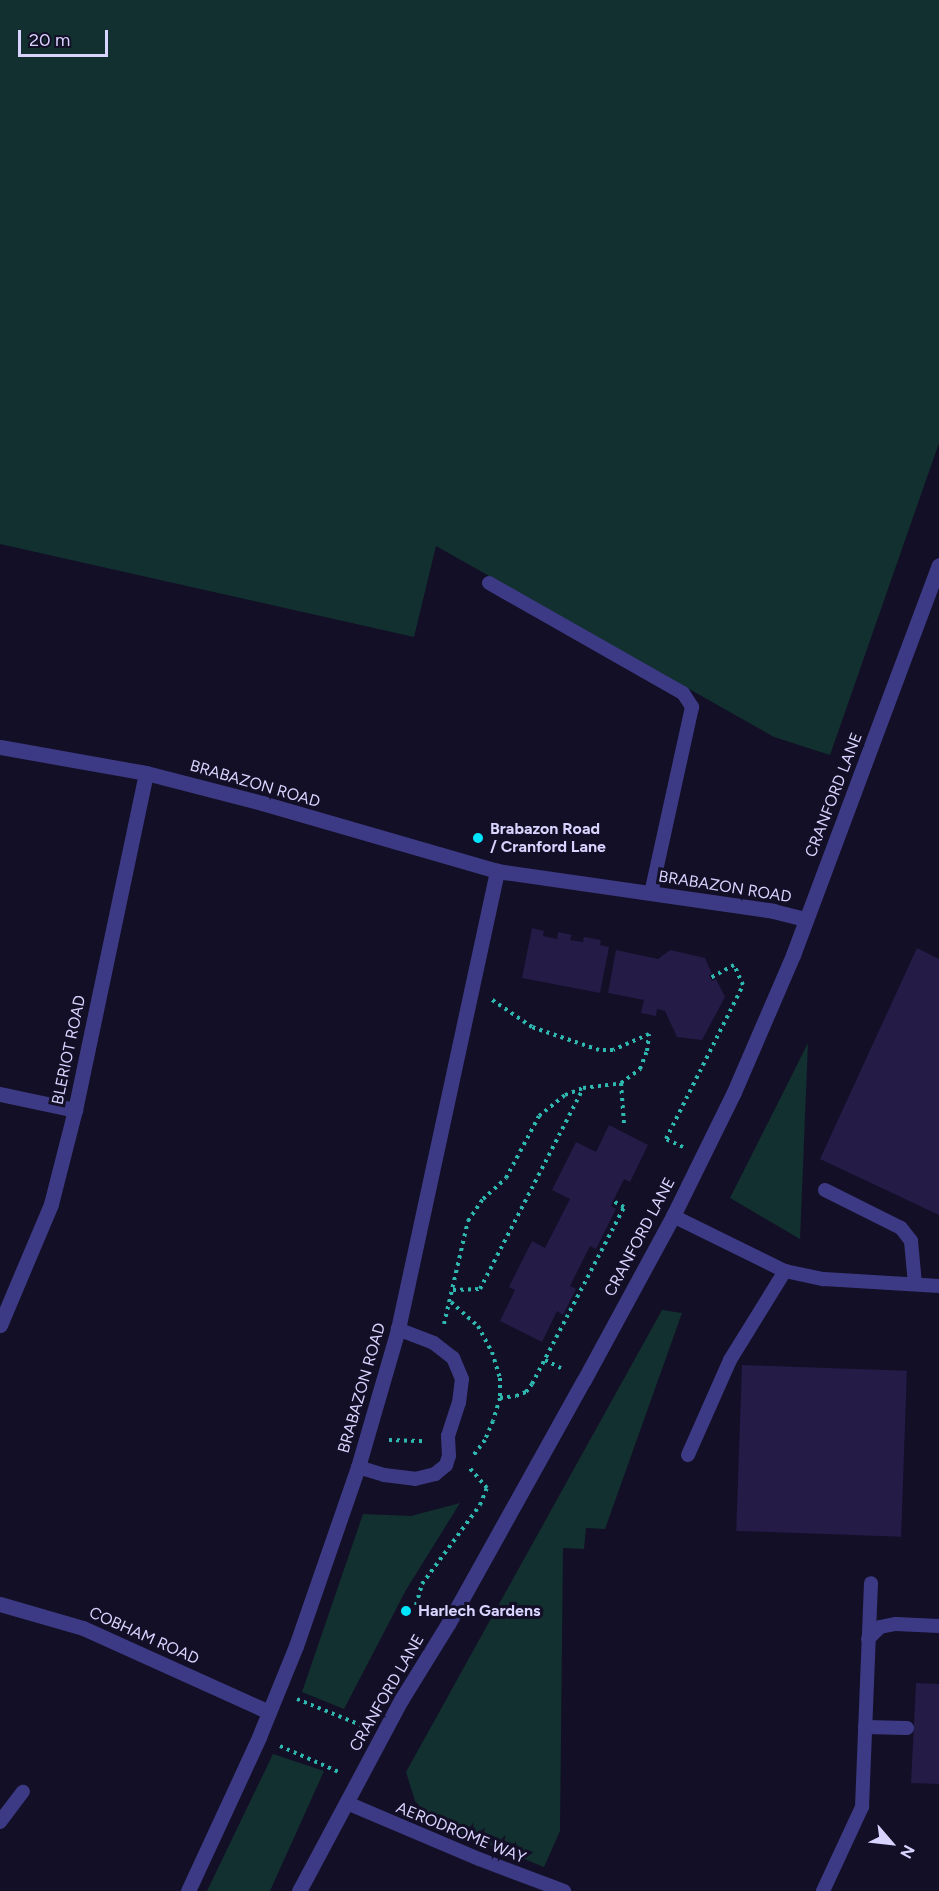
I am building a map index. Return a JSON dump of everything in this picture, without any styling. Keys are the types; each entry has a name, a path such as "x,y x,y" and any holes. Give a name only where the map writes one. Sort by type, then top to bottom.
{"street":[{"name":"CRANFORD LANE","path":"299,1891 401,1700 448,1624 673,1216 762,1031 842,830 939,565"},
{"name":"BRABAZON ROAD","path":"0,747 146,773 262,803 497,871 773,911 806,919"},
{"name":"BLERIOT ROAD","path":"0,1325 51,1204 75,1110 146,773"},
{"name":"BRABAZON ROAD","path":"188,1891 259,1737 296,1646 368,1434 398,1329 497,871"},
{"path":"0,1094 75,1110"},
{"name":"COBHAM ROAD","path":"0,1604 82,1628 269,1712"}],"lane":[{"path":"489,583 683,693 692,707 651,893"},
{"path":"825,1190 901,1228 911,1241 915,1284"},
{"path":"673,1216 785,1271 824,1279 939,1286"},
{"path":"688,1455 730,1360 785,1271"},
{"path":"358,1467 384,1475 416,1479 435,1474 446,1465 449,1456 448,1436 459,1403 462,1379 453,1358 434,1343 398,1329"},
{"path":"823,1891 862,1807 871,1583"},
{"path":"868,1639 880,1627 896,1624 939,1626"},
{"path":"865,1727 907,1728"},
{"path":"0,1822 23,1792"},
{"name":"AERODROME WAY","path":"347,1803 479,1859 564,1891"}],"path":[{"path":"666,1139 743,985 734,965 711,978"},
{"path":"434,1343 451,1302 468,1221 483,1200 506,1178 539,1116 565,1095 583,1088 621,1083 640,1069 647,1051 649,1034 613,1050 599,1050 572,1043 532,1027 472,985"},
{"path":"621,1083 624,1124"},
{"path":"453,1290 480,1288 583,1088"},
{"path":"500,1398 526,1392 532,1384 624,1207 613,1201"},
{"path":"448,1624 416,1605 422,1584 480,1505 487,1488 467,1464 485,1440 500,1398 500,1378 492,1352 478,1326 451,1302"},
{"path":"368,1434 407,1443 448,1436"},
{"path":"278,1691 383,1734"},
{"path":"259,1737 358,1781"}],"green space":[{"path":"0,0 939,0 939,443 830,755 774,737 436,546 414,637 0,544"},
{"path":"808,1043 800,1239 730,1198"},
{"path":"662,1310 682,1313 605,1529 586,1528 584,1549 563,1548 560,1831 544,1867 435,1823 415,1801 406,1772"},
{"path":"460,1503 406,1590 344,1709 302,1692 363,1514 411,1516"},
{"path":"273,1754 324,1771 270,1891 207,1891"}],"building":[{"path":"532,928 544,931 543,936 557,939 558,932 572,935 570,940 583,942 584,937 601,940 600,945 609,947 600,993 522,978"},
{"path":"917,948 939,959 939,1215 820,1159"},
{"path":"616,950 658,959 670,950 705,958 712,974 709,975 712,981 716,979 725,997 702,1040 677,1037 665,1011 657,1009 656,1016 641,1013 644,1000 608,993"},
{"path":"609,1125 648,1145 630,1182 624,1179 611,1206 616,1209 596,1249 590,1246 570,1286 576,1289 563,1315 557,1311 542,1342 500,1321 515,1290 509,1287 532,1241 545,1248 570,1199 552,1190 576,1142 596,1152"},
{"path":"742,1365 907,1371 901,1537 736,1531"},
{"path":"916,1683 939,1684 939,1784 911,1783"}],"place":[{"name":"Brabazon Road / Cranford Lane","path":"478,838"},
{"name":"Harlech Gardens","path":"406,1611"}]}
